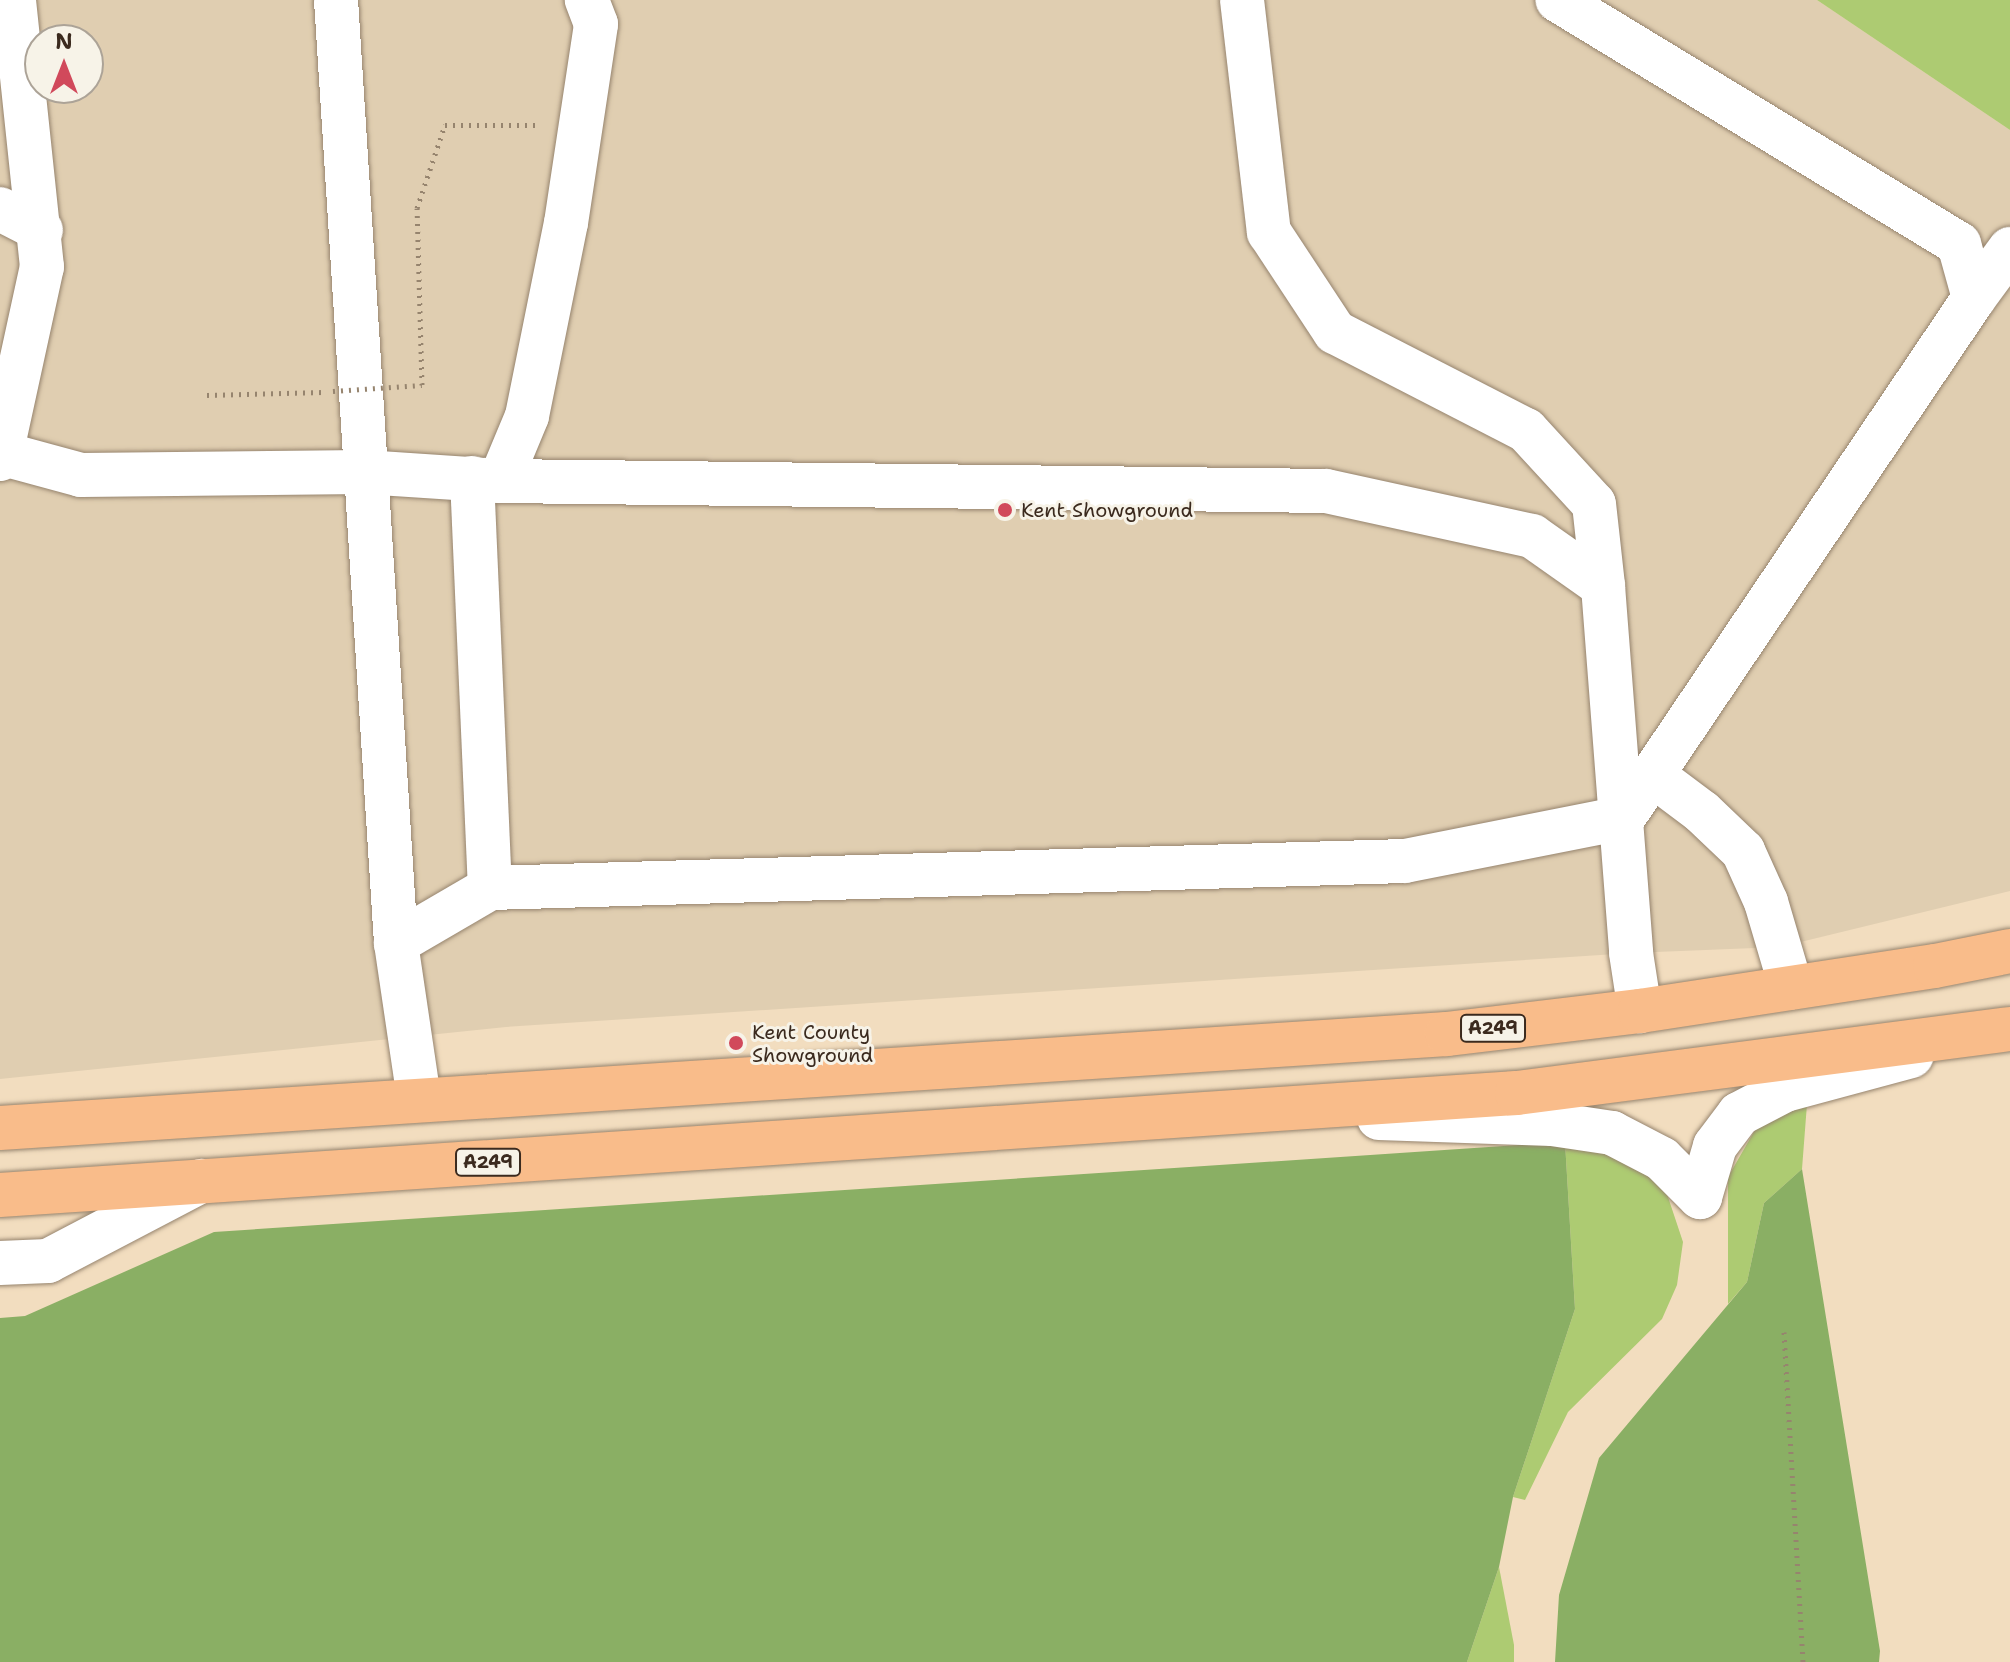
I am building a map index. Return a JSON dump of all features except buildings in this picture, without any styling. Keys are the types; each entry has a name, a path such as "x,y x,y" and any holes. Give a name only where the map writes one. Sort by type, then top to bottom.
{"highway":[{"name":"A249","path":"0,1128 419,1098 1447,1034 1640,1011 2010,951"},
{"name":"A249","path":"0,1195 1241,1114 1517,1093 2010,1030"}],"lane":[{"path":"14,0 41,230 42,267 1,455 81,475 364,472 486,479 1326,491 1532,536 1603,586"},
{"path":"336,0 346,390 364,472 396,943 419,1098"},
{"path":"490,888 486,479 527,416 566,223 596,24 587,0"},
{"path":"1242,0 1269,232 1335,332 1526,430 1594,504 1623,818 1631,953 1640,1011"},
{"path":"1557,0 1959,244 1974,298"},
{"path":"0,209 41,230"},
{"path":"396,943 490,888 1405,861 1623,818 2010,249"},
{"path":"1654,776 1702,812 1743,851 1766,902 1791,987"},
{"path":"1241,1114 1552,1124 1612,1133 1662,1159 1700,1197 1715,1146 1739,1114 1785,1090 2010,1030"},
{"path":"0,1263 48,1261 201,1181"}],"path":[{"path":"207,395 422,385 417,208 445,125 549,125"},
{"path":"1784,1332 1803,1662"}],"shaded area":[{"name":"Kent Showground","path":"0,0 1817,0 2010,130 2010,891 1780,947 1631,953 506,1027 0,1079"}],"green space":[{"path":"1817,0 2010,0 2010,130"},
{"path":"1807,1104 1802,1169 1764,1203 1747,1282 1728,1304 1728,1177 1759,1123"},
{"path":"1565,1142 1619,1145 1664,1185 1683,1242 1677,1285 1662,1319 1568,1412 1525,1500 1513,1497 1575,1309"},
{"path":"1565,1142 1575,1309 1513,1497 1499,1567 1467,1662 0,1662 0,1318 25,1316 214,1232"},
{"path":"1802,1169 1880,1651 1879,1662 1555,1662 1559,1595 1599,1458 1747,1282 1764,1203"},
{"path":"1499,1567 1514,1645 1514,1662 1467,1662"}],"place":[{"name":"Kent Showground","path":"1005,510"},
{"name":"Kent County Showground","path":"736,1043"}]}
